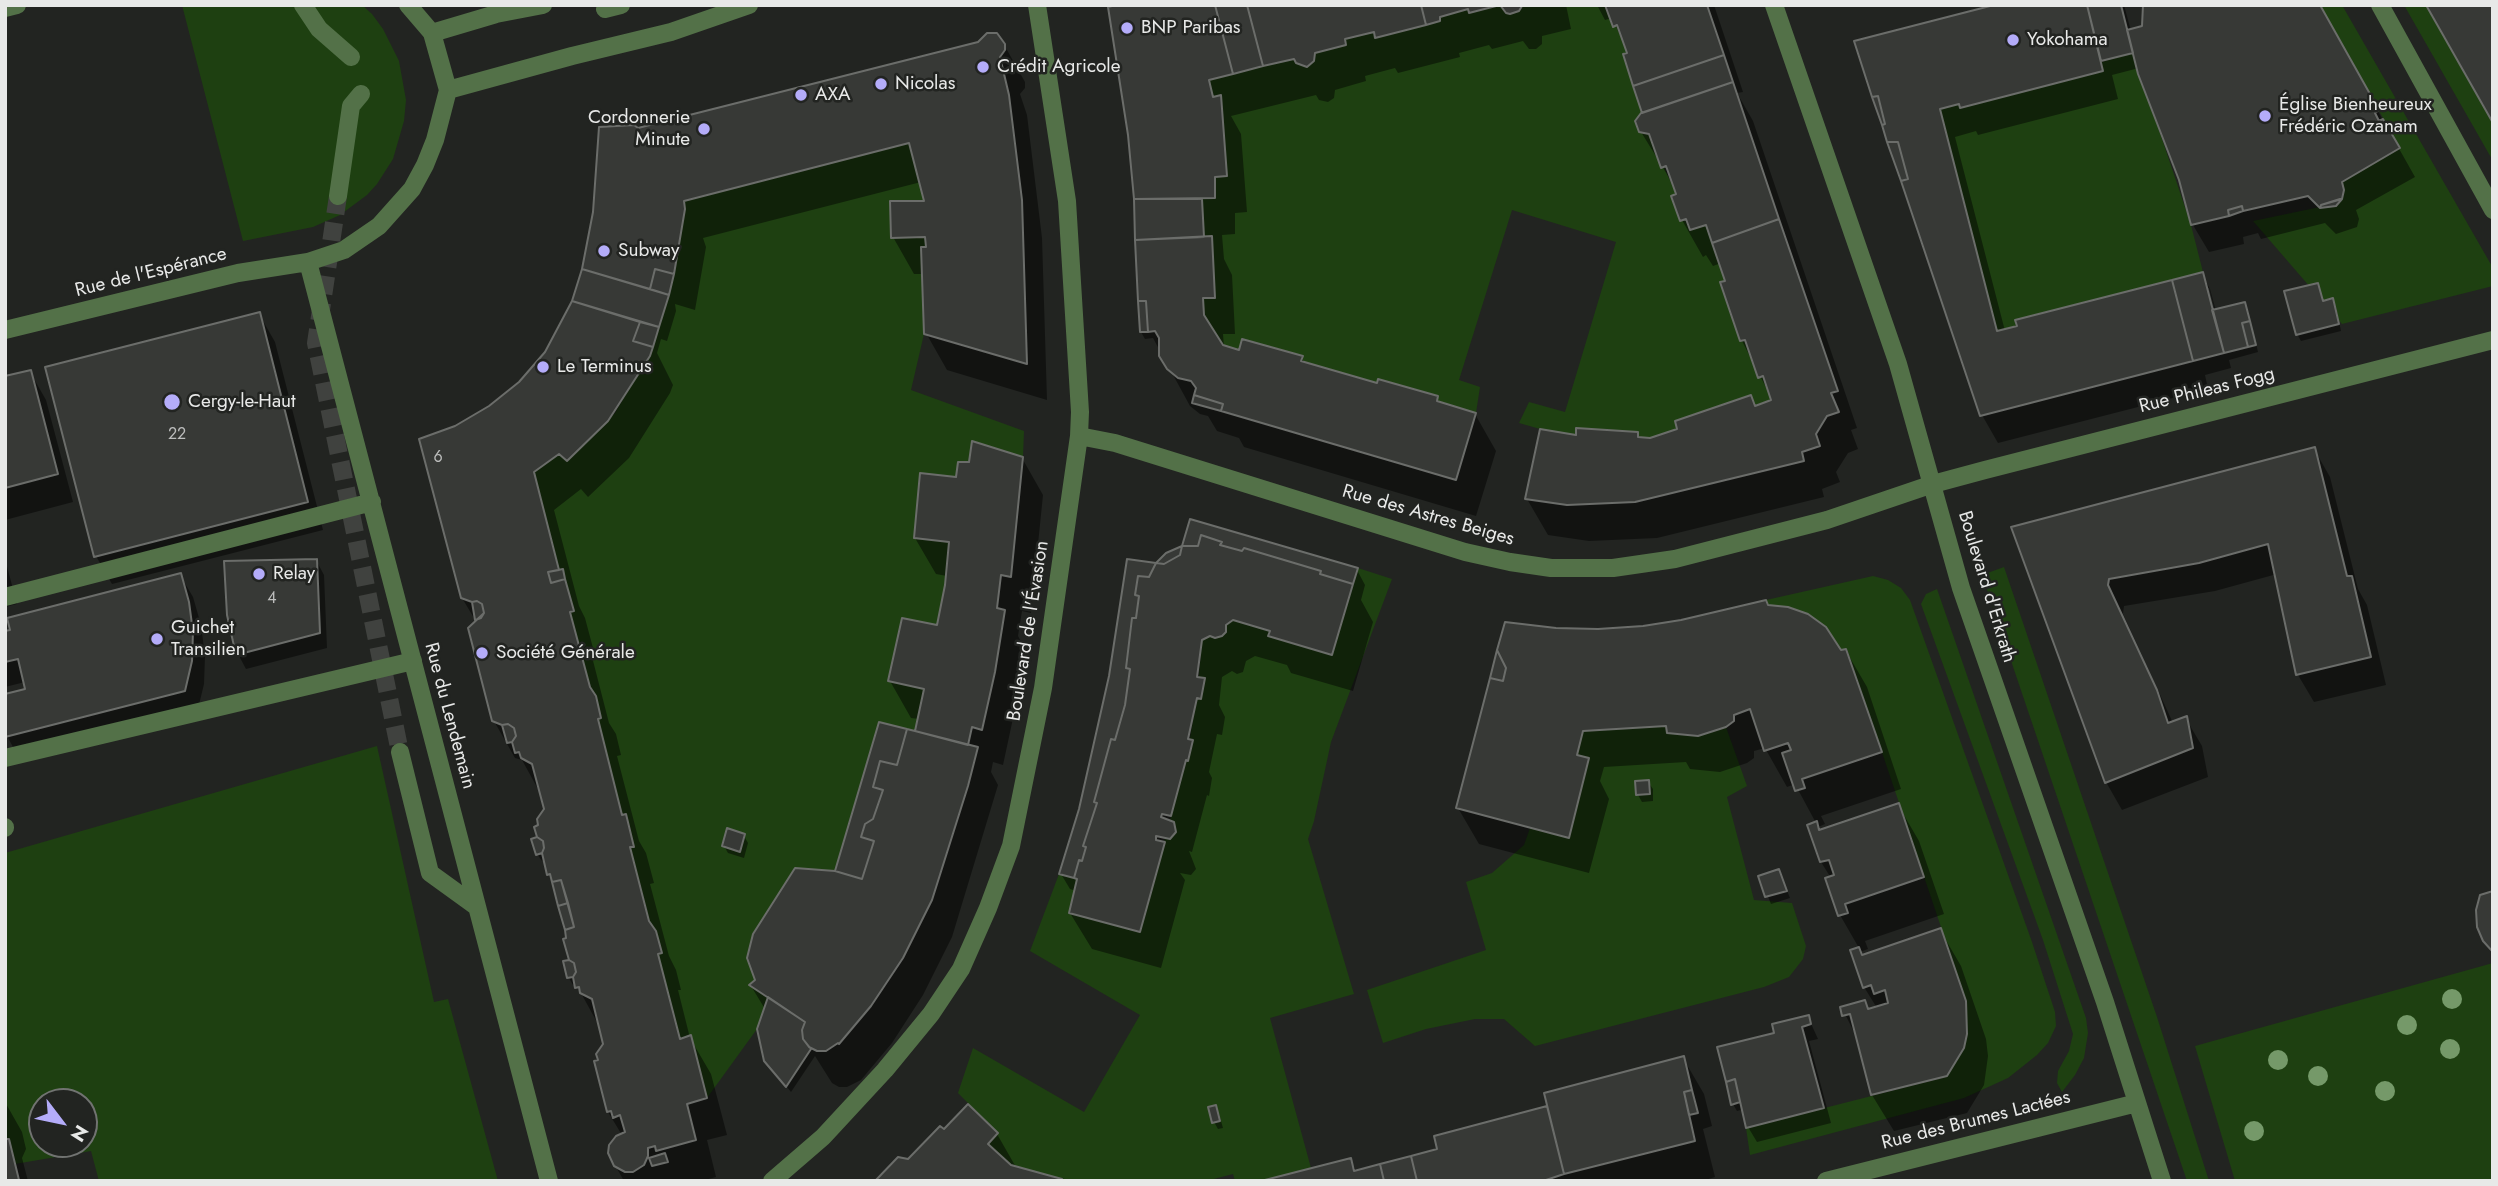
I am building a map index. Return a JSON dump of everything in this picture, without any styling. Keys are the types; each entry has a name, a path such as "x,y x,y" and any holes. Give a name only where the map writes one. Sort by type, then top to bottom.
{"street":[{"path":"5,8 17,5"},
{"path":"303,5 319,29 351,57"},
{"path":"408,5 432,33 448,90 671,32 749,5"},
{"path":"432,33 496,14 542,5"},
{"name":"Boulevard de l'Évasion","path":"772,1181 822,1137 885,1070 931,1014 961,969 1011,846 1043,688 1079,436 1080,412 1067,201 1037,5"},
{"name":"Boulevard d'Erkrath","path":"1774,5 1898,364 1961,588 2105,1002 2162,1181"},
{"path":"2380,5 2493,210"},
{"name":"Rue de l'Espérance","path":"5,330 238,273 308,262 344,250 379,226 397,209 412,189 435,140 448,90"},
{"path":"338,196 351,106 362,94"},
{"name":"Rue du Lendemain","path":"308,262 549,1181"},
{"name":"Rue Phileas Fogg","path":"1933,484 2493,340"},
{"name":"Rue des Astres Beiges","path":"1079,436 1115,443 1465,552 1551,568 1613,568 1675,559 1827,520 1933,484"},
{"path":"5,597 372,502"},
{"path":"5,758 412,660"},
{"path":"400,752 429,873 477,907"},
{"name":"Rue des Brumes Lactées","path":"1826,1181 2137,1103"}],"green space":[{"path":"182,5 362,5 372,14 399,61 406,100 404,121 393,159 367,195 340,215 313,227 243,241"},
{"path":"1501,5 1605,5 1613,27 1617,25 1627,53 1623,55 1649,133 1676,194 1672,196 1690,230 1706,225 1758,378 1763,376 1771,400 1650,438 1576,428 1576,435 1519,423 1529,402 1565,412 1616,242 1512,210 1459,380 1480,387 1476,413 1302,361 1302,356 1243,339 1239,350 1223,345 1204,315 1203,298 1202,199 1215,198 1215,177 1227,175 1221,96 1213,97 1209,80 1346,45 1345,39 1374,32 1375,37 1440,21 1440,17 1468,9 1470,13"},
{"path":"2319,5 2342,5 2493,268 2493,286 2342,324 2253,221 2339,203 2344,195 2342,182 2400,148"},
{"path":"2404,5 2426,5 2493,123 2493,161"},
{"path":"2133,53 2191,225 2203,272 1997,331 1940,109"},
{"path":"909,143 924,201 891,201 925,237 926,247 921,247 924,334 911,390 1024,431 1023,457 972,441 969,462 958,462 956,477 920,474 914,538 949,542 945,585 937,625 902,618 888,681 924,689 915,731 835,871 795,868 753,934 747,958 755,980 750,985 768,997 757,1029 707,1098 691,1036 680,1039 534,472 559,454 567,461 615,413 653,347 674,274 684,201"},
{"path":"2004,567 2157,1017 2209,1181 2187,1181 1982,575"},
{"path":"1358,568 1392,579 1331,742 1308,839 1354,994 1270,1018 1311,1168 1261,1181 1235,1181 1233,1174 1206,1181 1072,1181 1011,1165 988,1144 998,1133 958,1093 973,1048 1084,1112 1140,1015 1030,951 1059,874 1077,879 1069,913 1140,932 1186,760 1197,698 1202,640 1233,620 1270,631 1269,636 1332,655"},
{"path":"1873,576 1888,580 1901,588 1910,600 2032,942 2055,1012 2056,1026 2048,1043 2037,1055 2008,1078 1964,1098 1750,1155 1746,1128 1946,1077 1960,1056 1967,1034 1966,1001 1847,649 1841,650 1826,627 1808,614 1788,607 1768,605 1766,600"},
{"path":"1937,589 2086,1018 2088,1033 2084,1058 2062,1092 2057,1083 2058,1071 2069,1051 2073,1034 2043,940 1921,604 1926,594"},
{"path":"1666,726 1726,727 1747,786 1727,797 1754,900 1792,903 1806,946 1803,959 1789,977 1764,987 1535,1046 1504,1019 1475,1019 1426,1029 1383,1043 1367,990 1486,950 1466,882 1492,873 1524,845 1530,828 1583,731"},
{"path":"377,746 434,1002 448,999 498,1181 99,1181 93,1158 98,1158 98,1088 28,1088 28,1158 50,1158 15,1164 5,1135 5,853"},
{"path":"2493,963 2493,1181 2235,1181 2195,1046"}],"building":[{"path":"1215,5 1233,74 1209,80 1213,97 1221,95 1227,176 1215,177 1215,198 1134,199 1128,135 1108,7"},
{"path":"1215,5 1247,5 1263,66 1233,74"},
{"path":"1247,5 1421,5 1426,25 1375,38 1374,32 1345,39 1346,45 1315,53 1314,61 1307,67 1296,63 1294,59 1263,66"},
{"path":"1421,5 1500,5 1469,13 1468,9 1440,17 1440,21 1426,25"},
{"path":"1500,5 1522,6 1519,11 1510,14"},
{"path":"1605,5 1707,5 1724,55 1633,86 1623,54 1627,53 1617,25 1613,27"},
{"path":"1994,5 2087,5 2103,71 1960,108 1959,104 1940,109 1997,331 2017,326 2015,320 2172,280 2193,361 1980,416 1901,181 1908,179 1898,142 1887,142 1878,96 1872,97 1854,41"},
{"path":"2087,5 2121,5 2133,53 2101,61"},
{"name":"Église Bienheureux Frédéric Ozanam","path":"2143,5 2320,5 2379,110 2375,113 2379,121 2383,119 2400,148 2342,182 2342,199 2321,205 2320,208 2308,196 2243,211 2242,206 2228,210 2229,216 2191,225 2179,180 2138,74 2127,30 2142,26"},
{"path":"2426,5 2493,5 2493,123"},
{"path":"987,33 997,33 1005,44 1005,50 1000,57 1009,95 1022,200 1027,364 924,334 921,247 926,247 925,237 891,238 890,201 924,201 909,143 684,201 674,274 655,269 650,289 582,269 593,212 599,127 634,125 638,128 978,42"},
{"path":"1724,55 1733,82 1642,113 1633,86"},
{"path":"1733,82 1779,219 1712,243 1706,225 1690,230 1686,219 1680,221 1671,196 1676,194 1666,166 1661,168 1649,134 1639,132 1635,121 1641,113"},
{"path":"1878,96 1885,124 1882,125 1872,97"},
{"path":"1887,142 1898,142 1908,179 1901,181"},
{"path":"1134,199 1202,199 1204,237 1135,240"},
{"path":"2340,199 2336,206 2320,208 2321,205"},
{"path":"2242,206 2243,211 2229,216 2228,210"},
{"path":"1779,219 1838,391 1831,393 1839,412 1827,416 1816,434 1820,446 1802,452 1804,461 1635,502 1567,505 1525,499 1540,429 1576,435 1576,428 1638,432 1638,437 1650,438 1677,429 1675,421 1751,395 1755,406 1771,400 1763,376 1758,378 1745,340 1740,341 1720,282 1725,281 1712,243"},
{"path":"1212,236 1215,298 1203,298 1204,315 1223,345 1239,350 1242,339 1303,356 1301,361 1377,383 1378,379 1438,396 1437,401 1476,413 1456,480 1221,411 1223,404 1194,395 1196,388 1191,381 1178,378 1167,369 1159,356 1159,338 1155,331 1148,332 1146,301 1138,301 1135,240"},
{"path":"582,269 669,295 659,327 572,301"},
{"path":"655,269 674,274 669,295 650,289"},
{"path":"2203,272 2224,353 2193,361 2172,280"},
{"path":"2318,283 2323,301 2333,298 2339,324 2296,335 2284,291"},
{"path":"572,301 640,322 633,341 653,347 650,356 608,421 567,461 559,454 534,472 559,570 548,572 551,583 565,579 574,611 570,612 590,687 596,696 601,718 598,719 622,815 626,814 634,847 630,847 649,921 656,931 662,953 658,954 680,1039 691,1035 707,1098 687,1104 696,1140 656,1151 655,1146 648,1148 644,1165 633,1172 625,1172 614,1166 608,1153 609,1145 616,1136 625,1132 620,1115 613,1118 611,1111 607,1112 594,1061 598,1060 596,1054 603,1044 592,999 580,993 579,987 575,988 574,963 569,960 563,939 566,938 565,930 574,927 561,880 552,882 550,874 547,875 542,853 543,841 537,837 534,827 538,825 537,819 544,809 532,764 521,758 519,752 515,753 512,742 516,736 514,728 492,721 468,628 484,613 482,604 461,598 419,439 455,426 489,406 519,382 545,352"},
{"path":"1138,301 1146,301 1148,332 1140,332"},
{"path":"2245,302 2250,321 2242,323 2248,347 2224,353 2212,310"},
{"path":"260,312 308,502 94,557 45,367"},
{"path":"2250,321 2256,345 2248,347 2242,323"},
{"path":"640,322 659,327 653,347 633,341"},
{"path":"31,370 58,474 5,488 5,376"},
{"path":"1194,395 1223,404 1221,411 1192,403"},
{"path":"972,441 1023,457 1011,577 1001,575 997,608 1005,610 995,672 982,730 972,727 968,745 915,731 924,689 888,681 902,618 937,625 945,585 949,542 914,538 920,473 956,477 958,462 969,462"},
{"path":"2315,447 2347,576 2352,576 2371,657 2296,675 2268,544 2199,563 2109,579 2108,585 2157,690 2168,723 2187,716 2193,748 2105,783 2011,527"},
{"path":"1190,519 1358,568 1353,584 1320,574 1321,571 1244,548 1242,551 1220,545 1222,542 1201,535 1198,546 1182,546"},
{"path":"1201,535 1222,542 1220,545 1242,551 1244,548 1321,571 1320,574 1353,584 1332,655 1268,636 1270,631 1233,620 1226,625 1226,632 1222,636 1210,636 1202,640 1197,677 1205,678 1201,699 1197,698 1188,739 1193,740 1171,816 1162,814 1161,817 1174,822 1176,832 1170,839 1156,836 1156,840 1165,842 1140,932 1069,913 1077,879 1074,878 1086,847 1083,846 1097,803 1094,802 1111,739 1115,740 1125,705 1132,618 1136,618 1139,596 1135,595 1138,576 1149,577 1156,563 1164,564 1180,555 1182,546 1198,546"},
{"path":"1182,546 1180,555 1164,564 1156,563 1166,553"},
{"path":"317,559 320,633 236,655 227,615 224,561"},
{"path":"1127,559 1156,563 1149,577 1138,576 1135,595 1139,596 1136,618 1132,618 1125,705 1115,740 1111,739 1094,802 1097,803 1083,846 1086,847 1074,878 1059,874 1079,809 1109,676"},
{"path":"563,569 565,579 551,583 548,572"},
{"path":"181,573 193,632 192,661 185,691 5,737 5,694 25,689 18,659 5,662 5,631 10,630 7,618"},
{"path":"1766,600 1768,605 1788,607 1808,614 1826,627 1841,650 1846,649 1882,752 1802,779 1805,788 1795,791 1782,753 1791,750 1788,743 1764,751 1750,709 1734,715 1734,721 1726,727 1698,736 1667,733 1666,726 1583,731 1577,755 1589,758 1569,838 1456,808 1490,678 1503,681 1506,668 1497,650 1505,622 1556,628 1643,626"},
{"path":"472,602 482,604 484,613 481,618 475,620"},
{"path":"1497,650 1506,668 1503,681 1490,678"},
{"path":"879,722 907,729 897,765 880,761 873,787 883,790 873,819 865,824 861,837 874,841 862,879 835,871"},
{"path":"508,724 514,728 516,736 512,742 507,743 502,725"},
{"path":"907,729 978,747 968,786 932,900 903,958 871,1006 839,1044 826,1051 817,1051 809,1047 803,1039 805,1022 749,985 755,980 747,958 753,934 795,868 835,871 862,879 874,841 861,837 865,824 873,819 883,790 873,787 880,761 897,765"},
{"path":"1649,780 1650,794 1636,795 1635,781"},
{"path":"1899,803 1924,877 1845,904 1848,913 1838,916 1825,878 1834,875 1829,860 1820,862 1807,825 1817,821 1819,830"},
{"path":"727,828 745,834 740,852 722,846"},
{"path":"537,837 543,841 544,848 542,853 536,855 531,839"},
{"path":"1779,869 1787,891 1765,897 1758,876"},
{"path":"561,880 568,903 558,906 552,882"},
{"path":"2493,891 2493,952 2483,941 2477,927 2476,910 2480,895"},
{"path":"568,903 574,927 565,930 558,906"},
{"path":"1941,928 1966,1001 1967,1034 1964,1048 1947,1076 1871,1095 1850,1014 1842,1016 1840,1007 1865,1000 1868,1009 1888,1003 1885,990 1874,994 1871,985 1863,988 1850,950 1859,947 1862,955"},
{"path":"563,961 574,963 576,972 573,977 567,978"},
{"path":"768,997 805,1022 803,1039 811,1049 786,1087 764,1061 757,1029"},
{"path":"1809,1015 1811,1024 1802,1027 1824,1108 1746,1128 1735,1079 1726,1082 1717,1047 1774,1033 1772,1024"},
{"path":"1684,1056 1692,1090 1684,1092 1695,1141 1564,1174 1544,1093"},
{"path":"1735,1079 1740,1102 1731,1105 1726,1082"},
{"path":"1692,1090 1698,1113 1689,1115 1684,1092"},
{"path":"968,1104 998,1133 988,1144 1011,1165 1062,1181 875,1181 898,1157 908,1159 940,1126 944,1129"},
{"path":"1216,1105 1220,1121 1212,1123 1208,1107"},
{"path":"1547,1106 1564,1174 1543,1181 1417,1181 1411,1156 1437,1149 1434,1136"},
{"path":"5,1135 6,1139 9,1139 21,1181 5,1181"},
{"path":"665,1153 668,1162 652,1166 649,1158"},
{"path":"1411,1156 1417,1181 1384,1181 1380,1164"},
{"path":"1351,1158 1354,1171 1380,1164 1384,1181 1261,1181"}],"tunnel":[{"path":"338,196 316,343 400,752"}],"place":[{"name":"BNP Paribas","path":"1127,28"},
{"name":"Yokohama","path":"2013,40"},
{"name":"Crédit Agricole","path":"983,67"},
{"name":"Nicolas","path":"881,84"},
{"name":"AXA","path":"801,95"},
{"name":"Église Bienheureux Frédéric Ozanam","path":"2265,116"},
{"name":"Cordonnerie Minute","path":"704,129"},
{"name":"Subway","path":"604,251"},
{"name":"Le Terminus","path":"543,367"},
{"name":"Cergy-le-Haut","path":"172,402"},
{"name":"Relay","path":"259,574"},
{"name":"Guichet Transilien","path":"157,639"},
{"name":"Société Générale","path":"482,653"}]}
